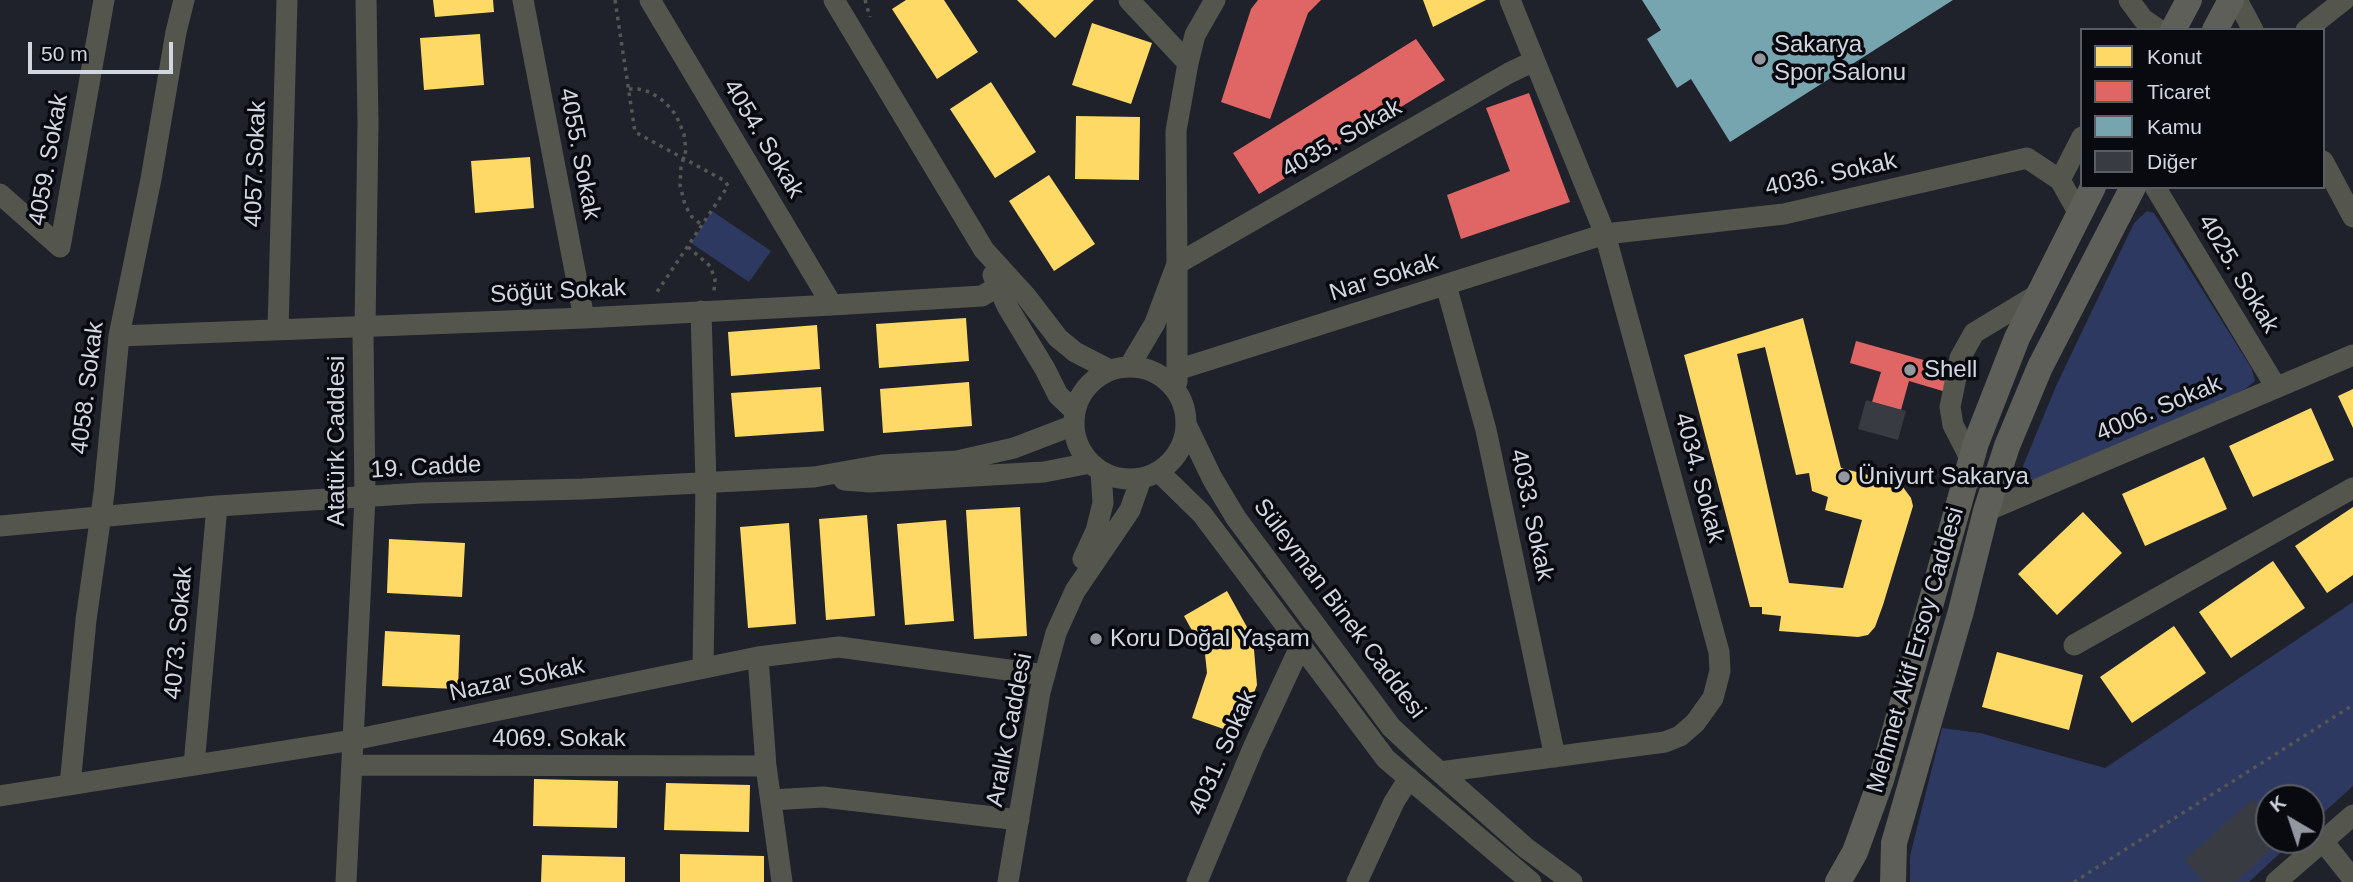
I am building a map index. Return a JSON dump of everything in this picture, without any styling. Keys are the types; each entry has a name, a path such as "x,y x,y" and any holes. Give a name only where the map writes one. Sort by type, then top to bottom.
{"main road":[{"path":"2175,28 2189,0"},
{"path":"2216,28 2231,0"},
{"name":"Mehmet Akif Ersoy Caddesi","path":"1838,882 1855,852 1881,780 1976,443 2017,338 2092,189"},
{"name":"Mehmet Akif Ersoy Caddesi","path":"1892,882 1894,842 1986,511 2007,446 2040,367 2132,189"}],"street":[{"name":"4059. Sokak","path":"2,202 60,247 104,0"},
{"name":"4058. Sokak","path":"69,785 119,336 184,0"},
{"name":"4057.Sokak","path":"278,330 287,0"},
{"name":"Atatürk Caddesi","path":"345,882 365,497 363,333 368,123 366,0"},
{"name":"4055. Sokak","path":"523,0 584,318"},
{"name":"4054. Sokak","path":"650,0 832,305"},
{"path":"1129,0 1188,63"},
{"path":"839,2 984,250 997,287 1058,395 1074,418 1079,448 1096,468 1122,480 1150,476 1173,461 1183,445 1187,426 1177,380 1176,131 1195,35 1215,0"},
{"name":"4034. Sokak","path":"1440,772 1665,742 1680,736 1695,723 1713,698 1720,671 1719,652 1605,234 1510,0"},
{"path":"2129,0 2147,26"},
{"path":"2237,0 2252,28"},
{"path":"2309,28 2344,0"},
{"name":"4035. Sokak","path":"1177,264 1534,61"},
{"path":"2080,141 2060,180 2080,214"},
{"name":"4036. Sokak","path":"1605,234 1784,215 2028,158 2060,180"},
{"path":"2325,165 2353,217"},
{"name":"4025. Sokak","path":"2156,189 2276,387"},
{"name":"Nar Sokak","path":"1177,380 1446,285 1605,234"},
{"path":"984,250 1025,295 1058,338 1075,352 1120,368 1147,369 1177,380"},
{"path":"814,477 882,465 957,461 1014,448 1074,418 1082,394 1094,380 1120,368 1155,323 1177,264"},
{"name":"4033. Sokak","path":"1446,285 1486,430 1555,757"},
{"name":"Söğüt Sokak","path":"119,336 584,318 707,304 832,305 982,296 997,287"},
{"path":"1971,460 1954,425 1950,407 1960,358 1974,333 2040,293"},
{"path":"704,668 707,304"},
{"name":"4006. Sokak","path":"1986,511 2353,355"},
{"name":"Süleyman Binek Caddesi","path":"1187,426 1212,478 1236,518 1294,600 1391,727 1526,848 1572,882"},
{"path":"814,477 870,482 1096,468"},
{"name":"Aralık Caddesi","path":"1075,591 1079,566 1096,531 1103,503 1096,468"},
{"path":"1150,476 1202,514 1387,759 1531,882"},
{"name":"Aralık Caddesi","path":"1009,882 1040,692 1056,633 1075,591 1150,476"},
{"name":"19. Cadde","path":"0,526 217,506 365,497 814,477"},
{"path":"2074,645 2353,488"},
{"name":"4073. Sokak","path":"194,765 217,506"},
{"name":"Nazar Sokak","path":"0,796 353,740 758,657 839,647 1045,675"},
{"name":"4031. Sokak","path":"1197,882 1248,759 1300,647"},
{"path":"758,657 766,766 782,882"},
{"name":"4069. Sokak","path":"352,765 766,766"},
{"path":"1357,882 1394,802 1409,778"},
{"path":"771,800 823,797 1019,820"},
{"path":"2325,838 2353,815"},
{"path":"2325,844 2353,878"},
{"path":"2276,882 2307,854"}],"path":[{"path":"615,0 635,132 725,181 728,186 652,299"},
{"path":"628,89 650,92 665,102 676,115 684,134 686,150 680,185 685,205 692,217 702,225"},
{"path":"687,246 710,266 715,279 707,304"},
{"path":"2074,882 2353,705"}],"shaded area":[{"path":"712,211 771,251 749,282 691,243"},
{"path":"2147,211 2154,213 2252,369 2255,381 2225,399 2043,479 2024,480 2023,466 2056,386 2134,223"},
{"path":"2353,602 2353,786 2325,811 2325,784 2255,784 2255,854 2279,854 2249,882 1910,882 1910,856 1942,728 1980,733 2105,768"}],"building: Konut":[{"path":"433,0 493,0 494,12 435,17"},
{"path":"906,0 944,0 978,52 937,79 892,9"},
{"path":"1017,0 1094,0 1055,38"},
{"path":"1423,0 1486,0 1433,27"},
{"path":"1092,23 1152,43 1131,104 1072,85"},
{"path":"480,34 484,85 424,90 420,38"},
{"path":"991,82 1036,152 995,178 950,109"},
{"path":"1076,116 1140,117 1139,180 1075,179"},
{"path":"530,157 534,208 475,213 471,161"},
{"path":"1049,175 1095,244 1054,271 1009,201"},
{"path":"966,318 969,361 879,368 876,324"},
{"name":"Üniyurt Sakarya","path":"1803,318 1841,468 1900,483 1911,498 1913,506 1883,605 1875,627 1868,635 1858,637 1779,631 1781,616 1762,614 1762,607 1750,607 1684,355","holes":["1765,347 1796,475 1809,473 1812,491 1828,497 1825,510 1862,520 1843,588 1789,583 1737,354"]},
{"path":"817,325 820,369 731,376 728,332"},
{"path":"969,382 972,426 883,433 880,389"},
{"path":"821,387 824,431 735,437 731,393"},
{"path":"2353,389 2353,428 2338,396"},
{"path":"2311,408 2334,460 2253,497 2229,446"},
{"path":"2204,457 2227,509 2145,546 2122,494"},
{"path":"1020,507 1027,636 974,639 966,510"},
{"path":"2353,507 2353,575 2327,593 2295,546"},
{"path":"2083,512 2122,553 2057,615 2018,574"},
{"path":"867,515 875,616 826,620 819,519"},
{"path":"946,520 954,621 905,625 897,524"},
{"path":"789,523 796,624 748,628 740,527"},
{"path":"389,539 465,543 462,597 387,593"},
{"path":"2273,561 2305,608 2231,658 2199,612"},
{"path":"1227,591 1253,638 1257,685 1238,734 1192,718 1207,673 1205,654 1184,616"},
{"path":"2174,626 2206,673 2132,723 2100,677"},
{"path":"385,631 460,635 458,689 382,686"},
{"path":"1997,652 2083,675 2069,730 1982,707"},
{"path":"534,779 618,781 617,828 533,826"},
{"path":"666,783 750,785 749,832 664,830"},
{"path":"680,854 764,856 764,882 680,882"},
{"path":"542,855 625,857 625,882 541,882"}],"building: Ticaret":[{"path":"1258,0 1321,0 1308,13 1270,119 1221,102 1251,9"},
{"path":"1416,39 1445,80 1259,194 1233,153"},
{"path":"1529,93 1570,202 1461,239 1447,195 1510,171 1486,108"},
{"path":"1856,341 1952,368 1946,392 1909,381 1901,410 1872,402 1881,372 1850,363"}],"building: Kamu":[{"name":"Sakarya Spor Salonu","path":"1642,0 1953,0 1730,142 1691,79 1677,88 1647,39 1661,30"}],"building: Diğer":[{"path":"1866,400 1906,411 1898,440 1858,429"},
{"path":"2253,799 2255,801 2255,854 2266,854 2235,882 2204,882 2185,860"}],"place":[{"name":"Sakarya Spor Salonu","path":"1760,59"},
{"name":"Shell","path":"1910,370"},
{"name":"Üniyurt Sakarya","path":"1844,477"},
{"name":"Koru Doğal Yaşam","path":"1096,639"}]}
